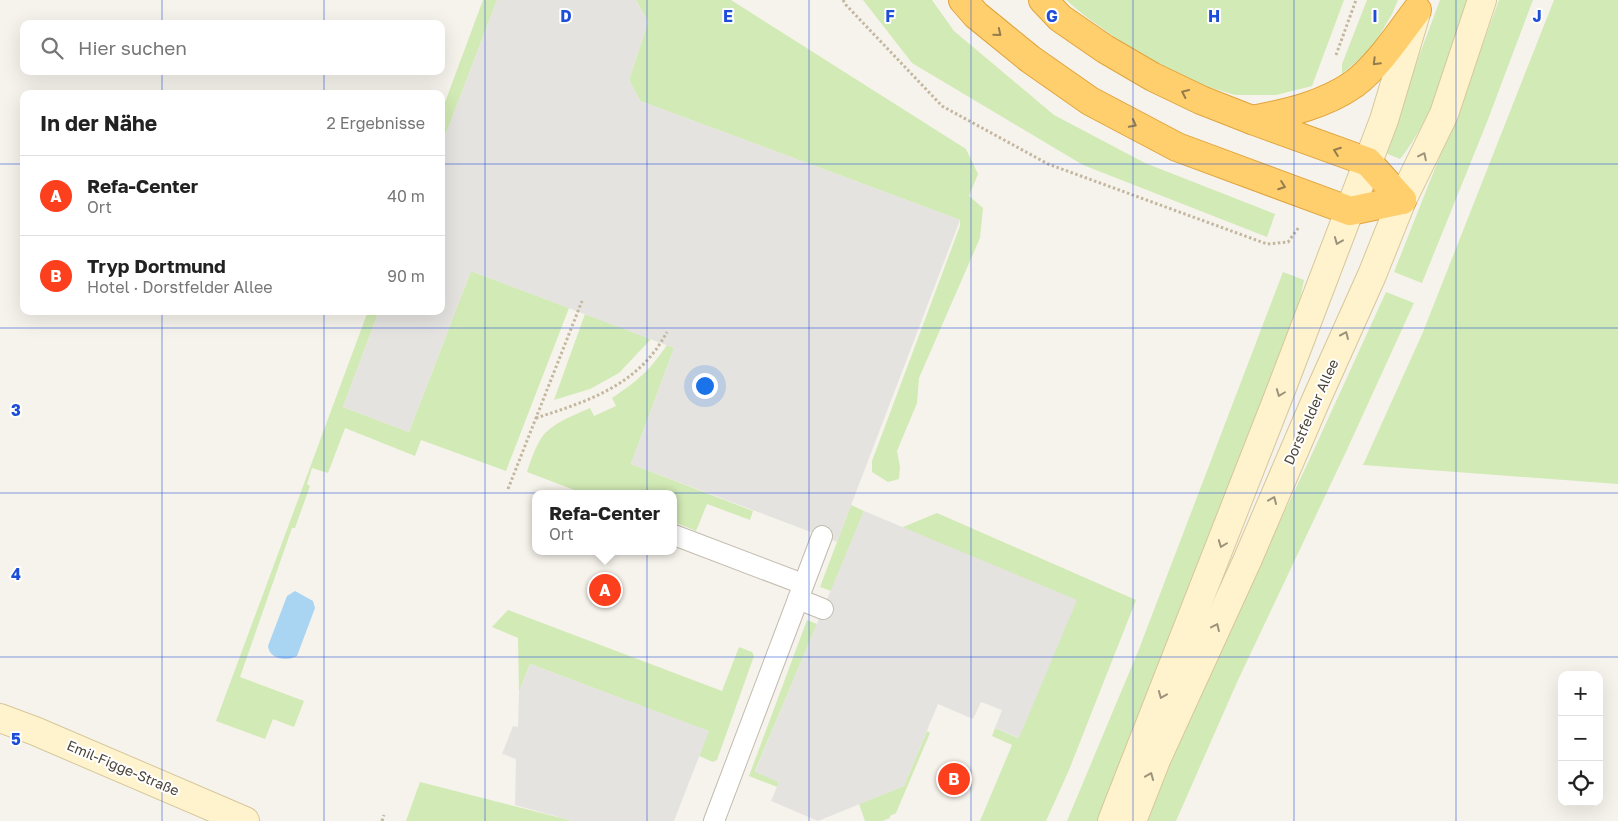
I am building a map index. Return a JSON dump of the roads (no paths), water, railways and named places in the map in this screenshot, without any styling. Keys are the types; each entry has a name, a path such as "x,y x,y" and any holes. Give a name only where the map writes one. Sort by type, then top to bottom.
{"highway":[{"path":"963,0 976,15 1030,59 1090,101 1177,147 1350,211 1402,200 1368,162 1252,120 1201,100 1153,78 1105,49 1060,18 1043,0"},
{"path":"1252,120 1293,112 1322,101 1355,83 1389,48 1419,5"}],"main road":[{"name":"Dorstfelder Allee","path":"1132,821 1156,760 1247,561 1372,274 1402,200 1444,114 1482,0"},
{"path":"1112,821 1182,646 1350,211 1384,120 1419,5"},
{"name":"Emil-Figge-Straße","path":"0,718 35,731 244,821"}],"lane":[{"path":"677,536 801,591 823,609"},
{"path":"714,821 822,536"}],"water":[{"path":"295,591 313,601 315,608 297,656 288,659 279,658 272,654 268,646 287,596"}],"place":[{"name":"Refa-Center","path":"605,590"},
{"name":"Tryp Dortmund","path":"954,779"}]}
